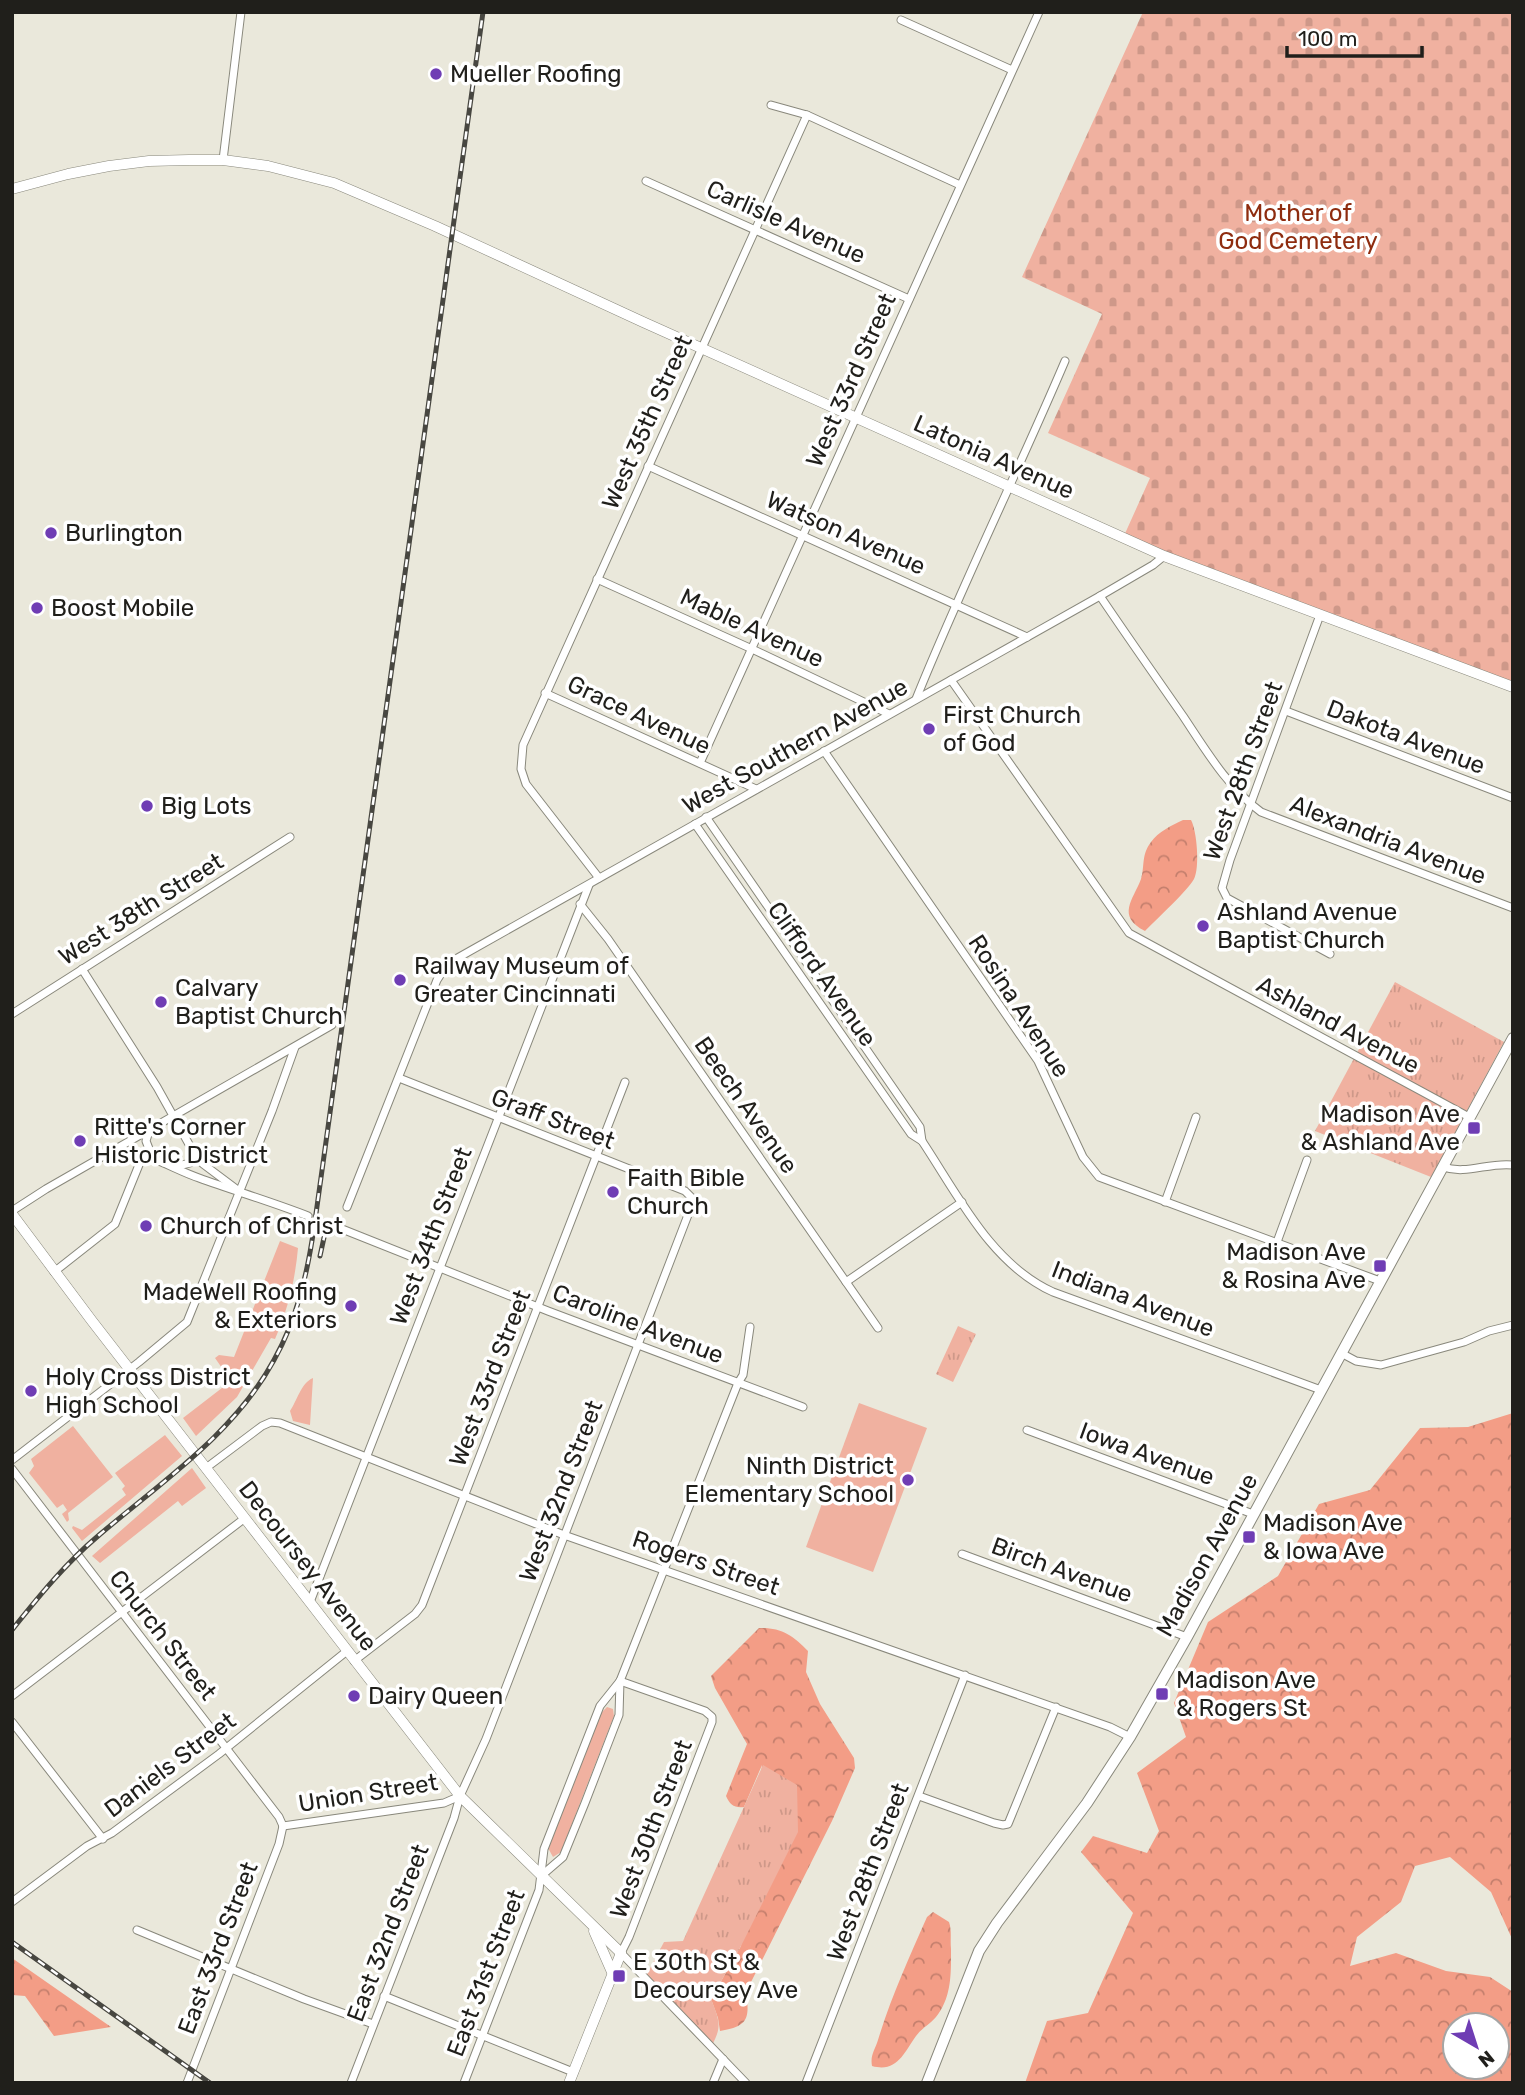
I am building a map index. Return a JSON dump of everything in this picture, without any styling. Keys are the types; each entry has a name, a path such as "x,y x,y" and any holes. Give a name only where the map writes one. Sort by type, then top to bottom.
{"main road":[{"name":"Madison Avenue","path":"926,2083 979,1951 1087,1803 1130,1737 1513,1038"}],"street":[{"path":"223,160 241,12"},
{"name":"West 33rd Street","path":"699,763 1039,12"},
{"path":"901,20 1012,70"},
{"path":"771,105 807,115 960,185"},
{"name":"West 35th Street","path":"599,878 526,784 521,769 523,745 807,115"},
{"name":"Latonia Avenue","path":"12,189 68,174 149,160 223,160 268,166 320,179 368,196 1164,556 1513,687"},
{"name":"Carlisle Avenue","path":"646,181 909,299"},
{"path":"916,700 955,604 1010,488 1065,360"},
{"name":"Watson Avenue","path":"648,466 1027,637"},
{"name":"West Southern Avenue","path":"399,1079 438,980 444,969 467,952 1100,596 1164,556"},
{"name":"Mable Avenue","path":"597,579 889,714"},
{"path":"1100,596 1202,744 1234,787 1251,804"},
{"name":"West 28th Street","path":"1320,615 1222,888 1227,898 1330,954"},
{"name":"Ashland Avenue","path":"951,680 1129,933 1469,1118"},
{"name":"Grace Avenue","path":"545,693 756,789"},
{"name":"Dakota Avenue","path":"1286,711 1513,798"},
{"name":"Rosina Avenue","path":"824,751 1038,1061 1077,1146 1093,1171 1105,1181 1380,1281"},
{"name":"Alexandria Avenue","path":"1251,804 1261,812 1513,908"},
{"name":"Clifford Avenue","path":"706,817 920,1127 922,1141"},
{"name":"Clifford Avenue","path":"695,824 903,1123 911,1134 922,1141 939,1167"},
{"name":"West 38th Street","path":"12,1014 290,837"},
{"name":"West 34th Street","path":"310,1602 589,884"},
{"name":"Beech Avenue","path":"580,904 608,939 878,1328"},
{"path":"82,969 195,1154 203,1164 239,1191"},
{"path":"12,1213 46,1189 332,1025"},
{"path":"12,1460 187,1322 295,1047"},
{"path":"347,1208 399,1079"},
{"name":"Graff Street","path":"399,1079 685,1191 692,1198"},
{"name":"West 33rd Street","path":"354,1661 415,1614 422,1605 625,1082"},
{"path":"1165,1202 1196,1117"},
{"path":"149,1130 146,1141 153,1160"},
{"path":"111,1153 131,1152 143,1155 308,1216"},
{"path":"172,1167 190,1163 195,1154"},
{"path":"54,1272 115,1224 143,1155"},
{"path":"1277,1242 1307,1160"},
{"path":"1443,1167 1463,1171 1513,1165"},
{"name":"Indiana Avenue","path":"939,1167 999,1252 1022,1274 1041,1287 1321,1390"},
{"name":"West 32nd Street","path":"460,1796 485,1739 691,1209 692,1198"},
{"path":"846,1282 962,1202"},
{"name":"Decoursey Avenue","path":"12,1213 54,1272 460,1796 621,1953 746,2083"},
{"name":"Caroline Avenue","path":"342,1229 803,1408"},
{"path":"1341,1353 1356,1361 1381,1365 1513,1325"},
{"path":"541,1877 563,1857 619,1715 620,1681 743,1375 750,1327"},
{"name":"Rogers Street","path":"206,1468 262,1426 271,1422 280,1423 564,1535 1056,1707 1130,1737"},
{"name":"Iowa Avenue","path":"1027,1430 1253,1514"},
{"name":"Church Street","path":"12,1469 279,1816 283,1826"},
{"path":"12,1696 244,1518"},
{"name":"Birch Avenue","path":"962,1554 1187,1636"},
{"name":"Daniels Street","path":"12,1902 226,1748 347,1651"},
{"name":"West 28th Street","path":"806,2083 965,1675"},
{"name":"West 30th Street","path":"620,1681 705,1712 712,1717 674,1823 621,1953"},
{"name":"East 31st Street","path":"464,2083 539,1890 544,1849 600,1706 620,1681"},
{"path":"919,1796 1003,1825 1009,1824 1056,1707"},
{"path":"12,1722 103,1839"},
{"name":"Union Street","path":"283,1826 444,1802 460,1796"},
{"name":"East 32nd Street","path":"351,2083 454,1818 460,1796"},
{"name":"East 33rd Street","path":"187,2083 279,1844 283,1826"},
{"name":"Decoursey Avenue","path":"592,1925 612,1972"},
{"path":"137,1930 304,1999 373,2024"},
{"path":"569,2083 621,1953"},
{"path":"384,1996 573,2072"},
{"path":"713,2083 723,2059"}],"green space":[{"name":"Mother of God Cemetery","path":"1143,12 1513,12 1513,687 1123,538 1150,478 1048,433 1102,314 1022,277"},
{"path":"1183,820 1191,820 1195,832 1196,874 1185,890 1145,931 1131,920 1129,907 1141,879 1146,851 1157,835"},
{"path":"1395,982 1504,1042 1431,1177 1315,1131"},
{"path":"280,1241 298,1248 290,1295 275,1339 271,1338 237,1397 196,1436 183,1418 231,1381 215,1358 219,1355 234,1357"},
{"path":"958,1326 976,1334 953,1382 936,1374"},
{"path":"313,1378 310,1425 293,1421 290,1411 302,1388"},
{"path":"859,1403 927,1428 873,1572 806,1547"},
{"path":"1513,1413 1513,1941 1491,1892 1450,1857 1415,1866 1401,1902 1357,1937 1350,1966 1396,1953 1446,1971 1490,1977 1513,1992 1513,2083 1025,2083 1047,2021 1088,2013 1133,1913 1081,1852 1093,1836 1147,1853 1159,1831 1137,1773 1186,1737 1174,1703 1208,1622 1278,1576 1319,1504 1370,1490 1420,1428 1468,1427"},
{"path":"73,1426 113,1477 68,1513 67,1522 62,1514 67,1510 63,1504 57,1508 29,1473 34,1466 31,1459"},
{"path":"165,1435 182,1456 82,1541 73,1526 82,1530 126,1495 122,1489 125,1486 115,1473"},
{"path":"192,1468 206,1488 182,1506 178,1501 100,1563 92,1556"},
{"path":"759,1628 774,1629 786,1634 808,1651 806,1672 820,1704 854,1758 855,1768 832,1821 746,1992 748,2009 745,2020 736,2027 720,2031 711,1999 741,1946 762,1765 744,1807 729,1802 726,1796 747,1744 711,1676"},
{"path":"607,1707 613,1709 614,1716 561,1852 553,1857 548,1848 601,1713"},
{"path":"763,1765 797,1785 798,1832 741,1946 711,1999 718,2023 717,2034 711,2047 645,1978 664,1942 683,1941"},
{"path":"933,1912 949,1922 950,1929 950,1976 945,2001 936,2017 918,2033 899,2060 888,2067 872,2066 873,2053 894,1993 927,1917"},
{"path":"12,1958 111,2027 54,2036 25,1996 12,1995"}],"tunnel":[{"path":"308,1216 342,1229"}],"railway":[{"path":"12,1630 75,1557 195,1456 238,1411 258,1387 274,1360 289,1329 300,1296 314,1228 483,12"},
{"path":"320,1256 325,1233"},
{"path":"12,1942 210,2083"}],"place":[{"name":"Mueller Roofing","path":"436,74"},
{"name":"Burlington","path":"51,533"},
{"name":"Boost Mobile","path":"37,608"},
{"name":"First Church of God","path":"929,729"},
{"name":"Big Lots","path":"147,806"},
{"name":"Ashland Avenue Baptist Church","path":"1203,926"},
{"name":"Railway Museum of Greater Cincinnati","path":"400,980"},
{"name":"Calvary Baptist Church","path":"161,1002"},
{"name":"Madison Ave & Ashland Ave","path":"1474,1128"},
{"name":"Ritte's Corner Historic District","path":"80,1141"},
{"name":"Faith Bible Church","path":"613,1192"},
{"name":"Church of Christ","path":"146,1226"},
{"name":"Madison Ave & Rosina Ave","path":"1380,1266"},
{"name":"MadeWell Roofing & Exteriors","path":"351,1306"},
{"name":"Holy Cross District High School","path":"31,1391"},
{"name":"Ninth District Elementary School","path":"908,1480"},
{"name":"Madison Ave & Iowa Ave","path":"1249,1537"},
{"name":"Madison Ave & Rogers St","path":"1162,1694"},
{"name":"Dairy Queen","path":"354,1696"},
{"name":"E 30th St & Decoursey Ave","path":"619,1976"}]}
